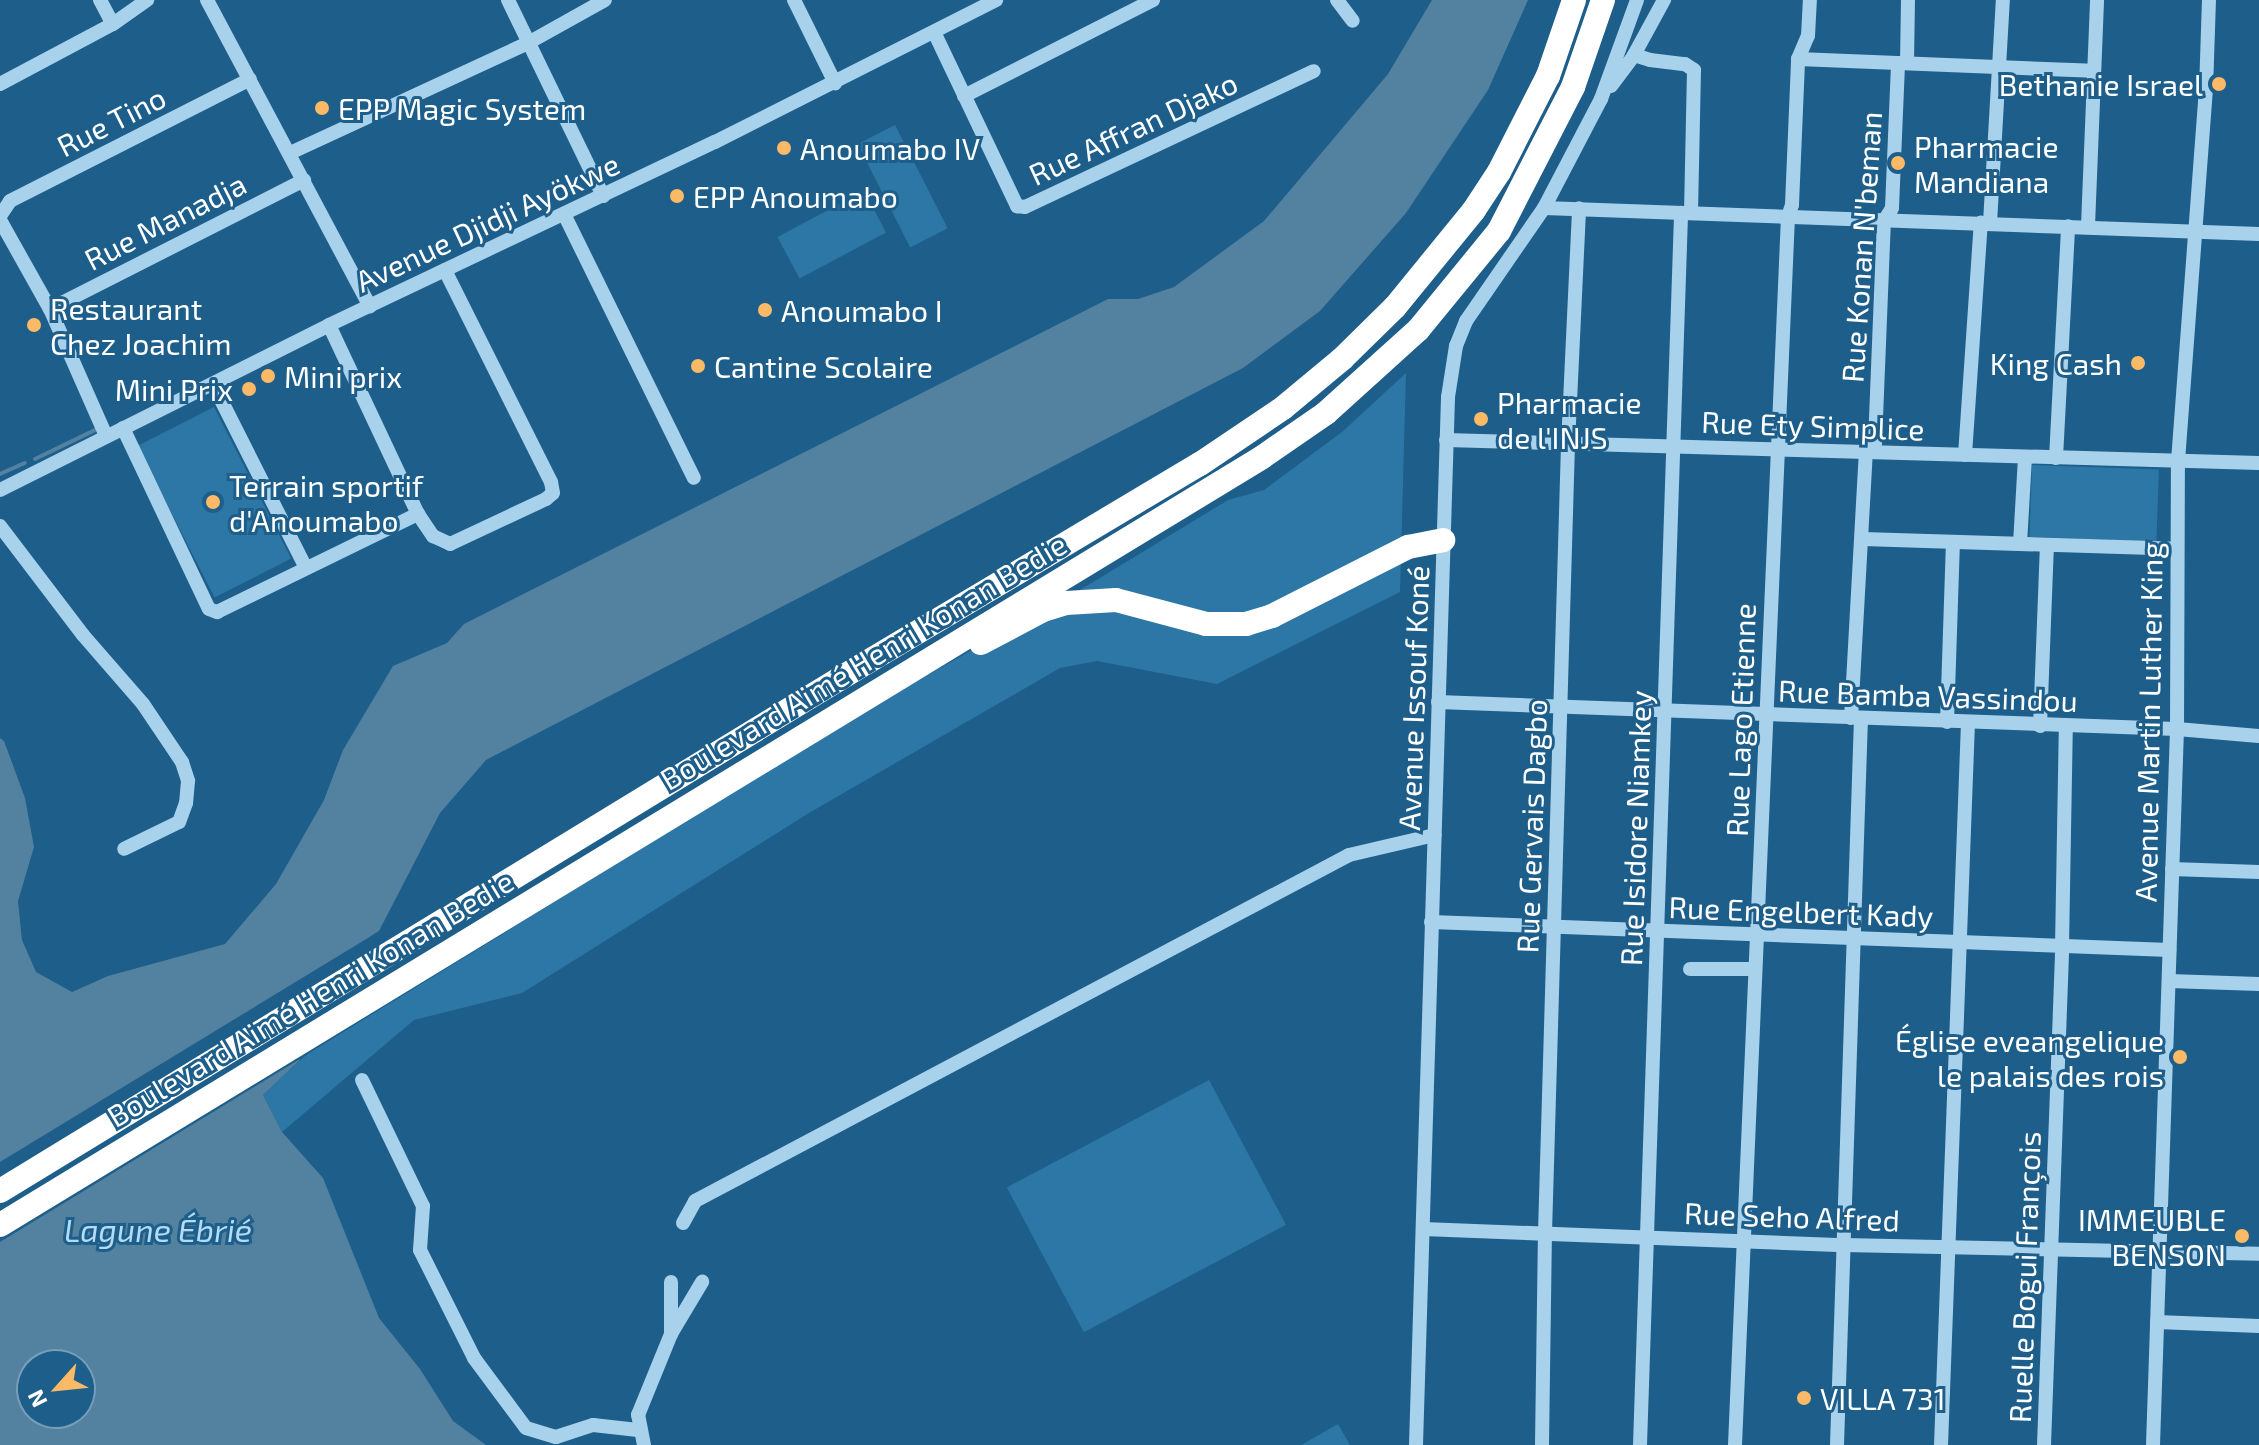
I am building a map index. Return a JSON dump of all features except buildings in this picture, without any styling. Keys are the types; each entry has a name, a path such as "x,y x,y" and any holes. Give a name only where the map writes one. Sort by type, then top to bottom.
{"highway":[{"name":"Boulevard Aimé Henri Konan Bedie","path":"0,1191 1200,464 1308,388 1369,334 1414,286 1474,210 1499,172 1548,76 1574,0"},
{"name":"Boulevard Aimé Henri Konan Bedie","path":"0,1225 1261,458 1326,413 1391,357 1448,296 1499,231 1573,87 1603,0"},
{"path":"869,694 996,636 1043,610 1066,603 1116,600 1206,624 1246,624 1272,616 1408,547 1443,540"}],"street":[{"path":"100,0 113,24"},
{"path":"0,84 113,24 147,0"},
{"path":"207,0 370,306"},
{"path":"508,0 603,196"},
{"path":"290,153 528,43 605,0"},
{"path":"794,0 835,83"},
{"name":"Avenue Djidji Ayökwe","path":"0,490 329,325 935,34 996,0"},
{"path":"964,96 1153,0"},
{"path":"1337,0 1353,21"},
{"name":"Avenue Issouf Koné","path":"1416,1445 1446,440 1456,346 1466,321 1544,208 1601,99 1637,0"},
{"path":"1601,99 1634,55 1664,0"},
{"name":"Rue Lago Etienne","path":"1735,1445 1788,217 1792,205 1798,59 1808,36 1810,0"},
{"name":"Rue Konan N'beman","path":"1837,1445 1866,452 1875,443 1884,221 1892,208 1908,0"},
{"path":"1965,455 2003,0"},
{"path":"2088,226 2097,0"},
{"name":"Avenue Martin Luther King","path":"2153,1445 2177,729 2178,461 2196,234 2209,0"},
{"name":"Rue Affran Djako","path":"935,34 1017,206 1025,207 1314,71"},
{"name":"Rue Isidore Niamkey","path":"1634,55 1685,64 1694,70 1673,447 1640,1445"},
{"path":"1798,59 2093,71"},
{"name":"Rue Tino","path":"0,218 10,201 250,79"},
{"name":"Rue Manadja","path":"50,309 304,180"},
{"path":"1544,208 2259,234"},
{"name":"Rue Gervais Dagbo","path":"1542,1445 1560,708 1579,208"},
{"path":"564,214 694,478"},
{"path":"0,218 50,309 106,436"},
{"path":"2056,458 2068,226"},
{"path":"329,325 418,514 433,536 442,544 450,544 553,493 445,270"},
{"path":"213,384 306,568"},
{"path":"123,428 209,609 225,610 418,514"},
{"name":"Rue Ety Simplice","path":"1446,440 2259,463"},
{"path":"2020,544 2025,457"},
{"path":"0,526 83,635 143,704 182,762 188,781 186,803 179,822 124,849"},
{"path":"1863,539 2177,549"},
{"path":"1947,722 1953,542"},
{"path":"2040,726 2047,545"},
{"name":"Rue Bamba Vassindou","path":"1438,702 2177,729 2259,736"},
{"path":"1941,1445 1968,723"},
{"name":"Ruelle Bogui François","path":"2044,1445 2062,947 2066,726"},
{"path":"683,1223 695,1201 1349,855 1435,835"},
{"path":"2172,869 2259,872"},
{"name":"Rue Engelbert Kady","path":"1431,922 2169,950"},
{"path":"1690,969 1755,969"},
{"path":"2169,981 2259,984"},
{"path":"362,1080 423,1206 420,1250 474,1358 526,1428 556,1437 593,1425 638,1430"},
{"name":"Rue Seho Alfred","path":"1423,1229 1844,1245 2259,1254"},
{"path":"671,1282 671,1334"},
{"path":"644,1445 638,1430 638,1415 671,1334 702,1282"},
{"path":"2157,1322 2259,1326"}],"shaded area":[{"path":"895,125 948,228 910,247 858,144"},
{"path":"864,191 886,232 800,279 777,237"},
{"path":"1406,373 1400,592 1217,684 1097,661 1060,668 809,813 522,993 414,1020 282,1132 263,1095 306,1055 876,704 1090,584 1228,500 1264,490 1342,432"},
{"name":"Terrain sportif d'Anoumabo","path":"214,407 291,558 215,598 137,446"},
{"path":"2032,465 2159,469 2156,541 2029,537"},
{"path":"1209,1080 1286,1225 1084,1332 1007,1188"},
{"path":"1338,1424 1350,1445 1301,1445"}],"water":[{"name":"Lagune Ébrié","path":"1432,0 1528,0 1488,90 1406,213 1320,311 1243,368 486,760 440,813 379,931 371,936 299,1061 263,1095 282,1132 323,1178 379,1318 420,1369 453,1421 486,1445 0,1445 0,738 4,741 25,798 34,847 18,901 22,940 36,972 72,992 108,976 225,944 276,884 324,800 343,750 393,666 447,643 464,624 1108,299 1138,299 1174,287 1264,221 1388,74"}],"pier":[{"path":"386,927 374,939 308,1054 0,1242 0,1162"}],"waterway":[{"path":"35,459 95,430"},
{"path":"0,474 25,463"}],"place":[{"name":"Bethanie Israel","path":"2219,84"},
{"name":"EPP Magic System","path":"322,108"},
{"name":"Anoumabo IV","path":"784,148"},
{"name":"Pharmacie Mandiana","path":"1898,163"},
{"name":"EPP Anoumabo","path":"677,196"},
{"name":"Anoumabo I","path":"765,310"},
{"name":"Restaurant Chez Joachim","path":"34,325"},
{"name":"King Cash","path":"2138,363"},
{"name":"Cantine Scolaire","path":"698,366"},
{"name":"Mini prix","path":"268,376"},
{"name":"Mini Prix","path":"249,389"},
{"name":"Pharmacie de l'INJS","path":"1481,419"},
{"name":"Terrain sportif d'Anoumabo","path":"213,502"},
{"name":"Église eveangelique le palais des rois","path":"2180,1057"},
{"name":"IMMEUBLE BENSON","path":"2242,1236"},
{"name":"VILLA 731","path":"1804,1398"}]}
